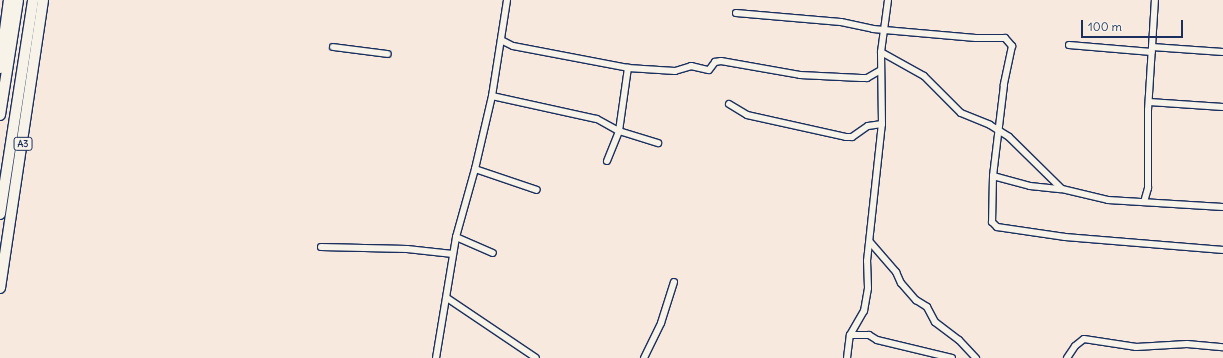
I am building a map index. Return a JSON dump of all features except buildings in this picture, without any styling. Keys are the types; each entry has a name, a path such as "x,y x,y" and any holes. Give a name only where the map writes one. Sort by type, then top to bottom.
{"main road":[{"path":"0,68 3,14 9,0"},
{"path":"0,115 18,0"},
{"name":"A3","path":"0,214 33,0"},
{"name":"A3","path":"0,288 44,0"}],"street":[{"path":"436,358 456,237 475,169 492,96 507,0"},
{"path":"847,358 850,335 864,311 882,124 881,52 883,28 888,0"},
{"path":"1144,202 1148,188 1149,102 1154,0"},
{"path":"736,13 841,22 866,28 883,28 976,38 1005,38 1010,40 1012,46 997,130 992,176 992,222 998,227 1058,236 1223,250"},
{"path":"501,40 513,46 628,68 675,71 691,66 709,70 715,62 724,62 800,75 861,78 867,78 881,70"},
{"path":"1069,45 1152,50 1223,52"},
{"path":"333,47 388,54"},
{"path":"881,52 924,76 961,113 1011,138 1062,189"},
{"path":"607,161 619,131 628,68"},
{"path":"492,96 597,119 619,131 658,143"},
{"path":"1149,102 1223,107"},
{"path":"729,104 747,115 846,137 852,137 868,126 882,124"},
{"path":"475,169 537,190"},
{"path":"992,176 1030,186 1062,189 1108,200 1223,207"},
{"path":"456,237 493,253"},
{"path":"870,242 896,272 901,283 916,300 927,307 935,322 959,340 976,358"},
{"path":"321,247 407,249 453,254"},
{"path":"644,358 660,323 674,282"},
{"path":"447,298 536,358"},
{"path":"850,335 869,335 877,340 952,358"},
{"path":"1066,358 1075,346 1084,339 1136,347 1187,344 1223,347"}]}
